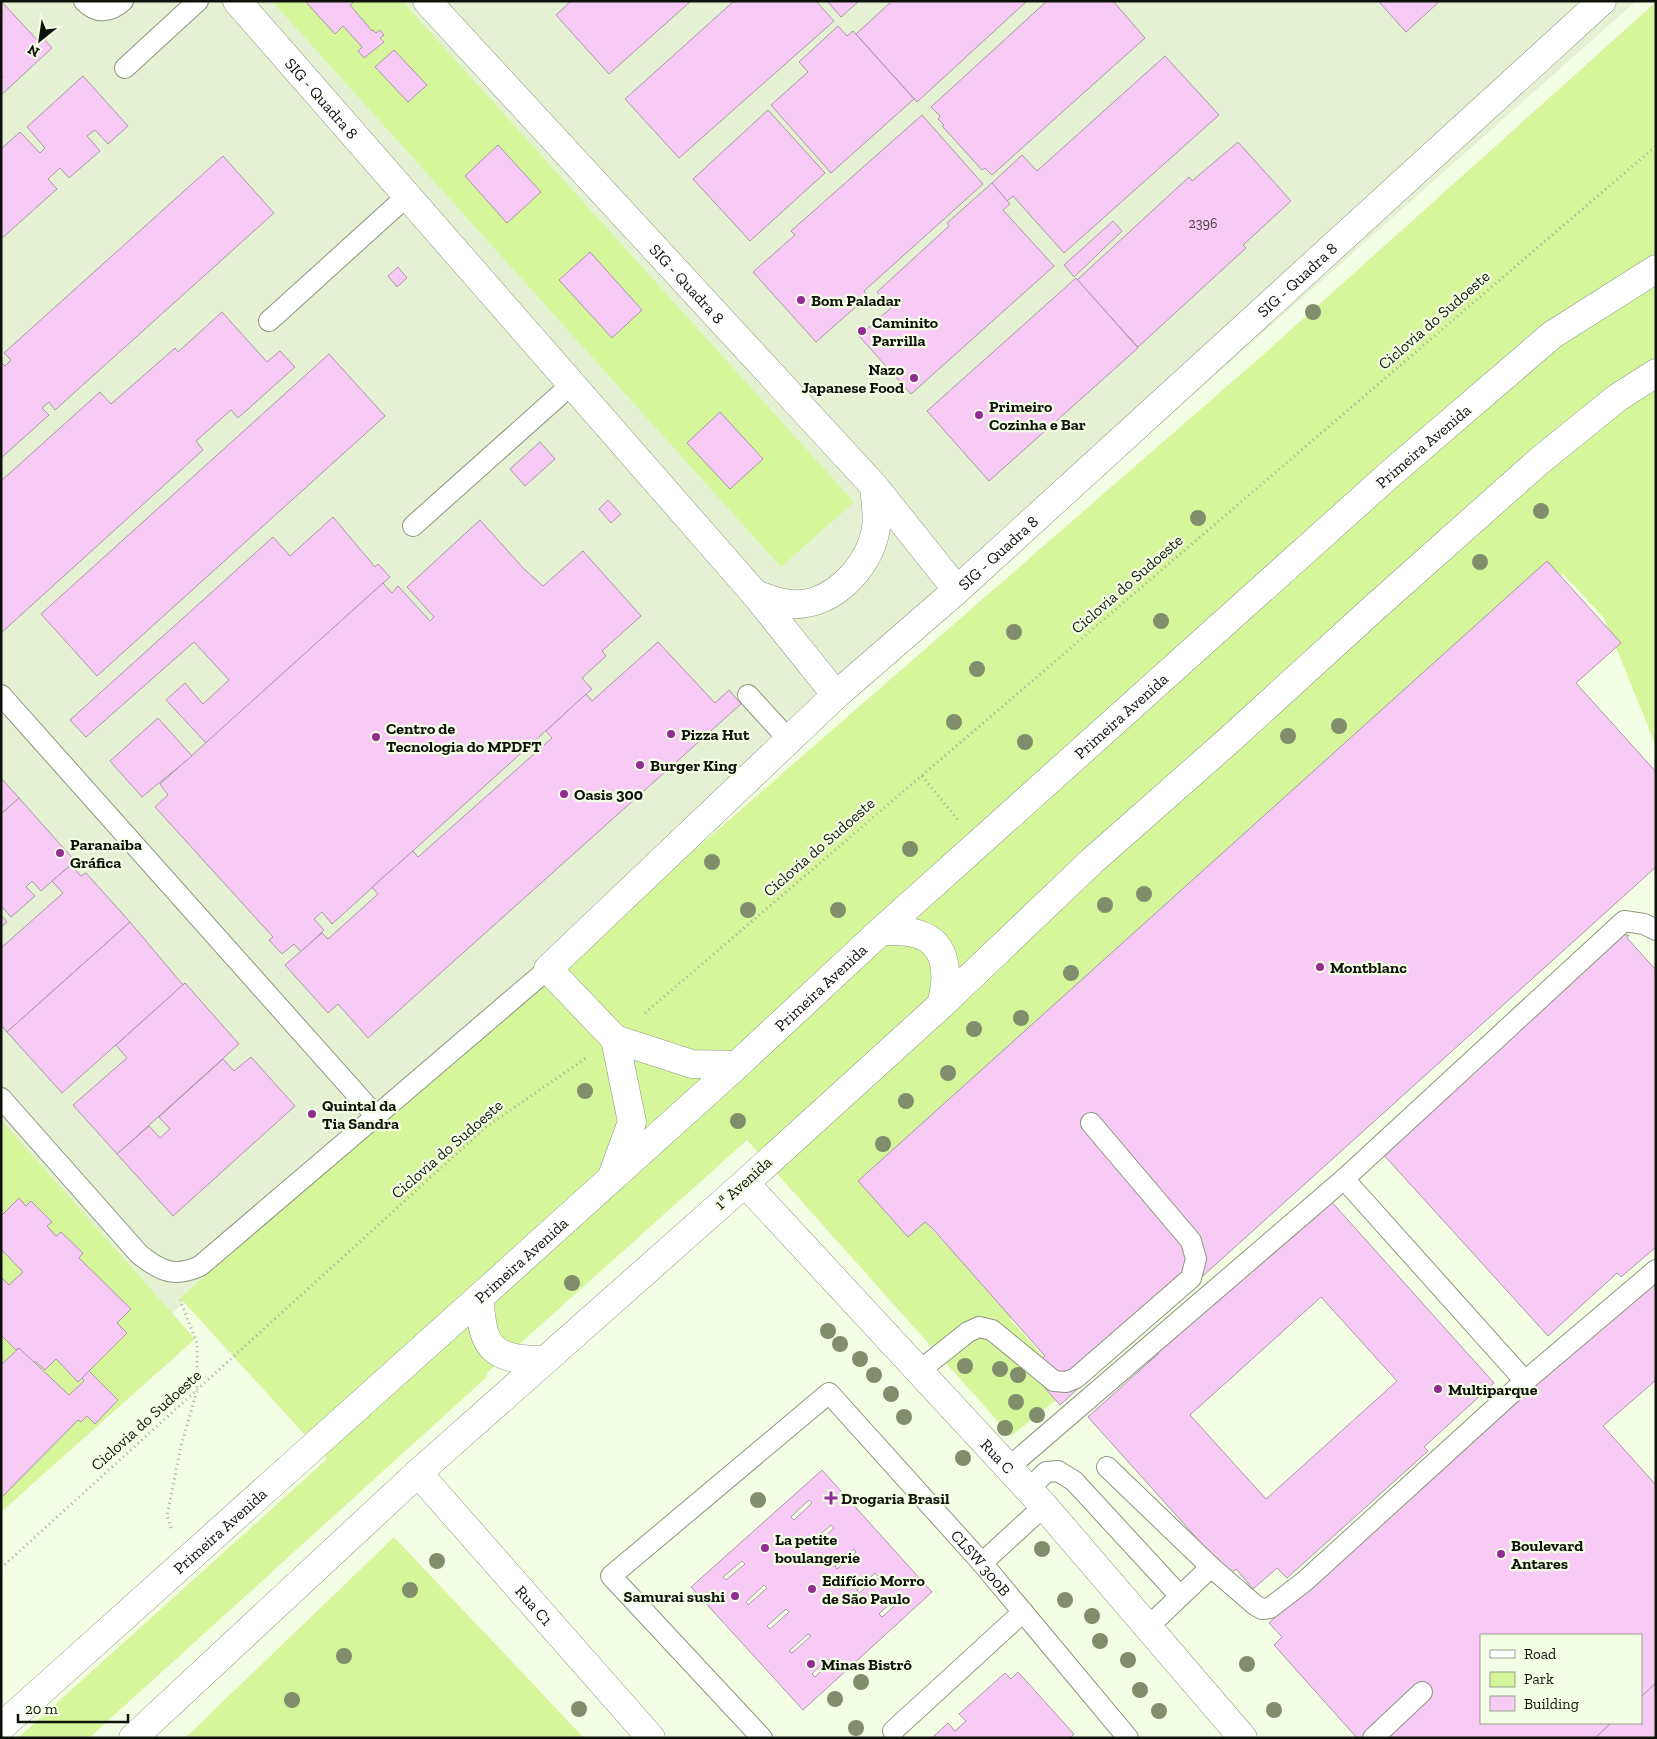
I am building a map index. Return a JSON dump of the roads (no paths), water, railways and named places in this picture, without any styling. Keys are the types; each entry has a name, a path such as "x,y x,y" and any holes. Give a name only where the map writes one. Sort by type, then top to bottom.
{"street":[{"name":"SIG - Quadra 8","path":"237,1 755,594 836,695"},
{"name":"SIG - Quadra 8","path":"428,1 874,486 957,590 1602,1"},
{"name":"Primeira Avenida","path":"1,1727 480,1298 737,1065 881,931 978,846 1389,475 1545,341 1656,268"},
{"path":"941,1005 1092,861 1538,462 1617,398 1656,373"},
{"path":"755,594 785,604 806,603 827,597 850,578 868,554 876,528 874,486"},
{"path":"737,1065 692,1064 615,1039 548,969 836,695 957,590"},
{"path":"881,931 909,932 928,938 939,951 946,968 946,985 941,1005"},
{"name":"1ª Avenida","path":"543,1360 745,1183 941,1005"},
{"path":"611,1179 632,1122 615,1039"},
{"name":"Rua C","path":"745,1183 1036,1498 1243,1738"},
{"path":"480,1298 482,1332 490,1344 502,1354 519,1360 543,1360"},
{"path":"133,1738 418,1473 543,1360"},
{"name":"Rua C1","path":"418,1473 651,1738"}],"lane":[{"path":"84,1 91,9 103,11 116,7 122,1"},
{"path":"125,68 198,1"},
{"path":"269,321 407,196"},
{"path":"413,526 572,384"},
{"path":"748,694 789,740"},
{"path":"1,695 376,1116"},
{"path":"1008,1468 1344,1179 1624,921 1644,924 1656,930"},
{"path":"1,1098 139,1254 153,1265 168,1272 186,1273 200,1266 548,969"},
{"path":"918,1371 968,1332 979,1327 992,1330 1054,1381 1066,1382 1076,1378 1191,1278 1196,1259 1191,1241 1091,1124"},
{"path":"1344,1179 1525,1381"},
{"path":"1107,1467 1211,1567 1255,1605 1262,1609 1270,1608 1305,1581 1525,1381 1656,1270"},
{"name":"CLSW 300B","path":"762,1738 610,1576 829,1393 982,1563 1128,1738"},
{"path":"982,1563 1036,1498 1046,1472 1058,1471 1074,1481 1180,1596"},
{"path":"1148,1627 1211,1567"},
{"path":"892,1731 1022,1612"},
{"path":"1373,1738 1422,1692"}],"place":[{"name":"Bom Paladar","path":"801,300"},
{"name":"Caminito Parrilla","path":"862,331"},
{"name":"Nazo Japanese Food","path":"914,378"},
{"name":"Primeiro Cozinha e Bar","path":"979,415"},
{"name":"Pizza Hut","path":"671,734"},
{"name":"Centro de Tecnologia do MPDFT","path":"376,737"},
{"name":"Burger King","path":"640,765"},
{"name":"Oasis 300","path":"564,794"},
{"name":"Paranaiba Gráfica","path":"60,853"},
{"name":"Montblanc","path":"1320,967"},
{"name":"Quintal da Tia Sandra","path":"312,1114"},
{"name":"Multiparque","path":"1438,1389"},
{"name":"Drogaria Brasil","path":"831,1498"},
{"name":"La petite boulangerie","path":"765,1548"},
{"name":"Boulevard Antares","path":"1501,1554"},
{"name":"Edifício Morro de São Paulo","path":"812,1589"},
{"name":"Samurai sushi","path":"735,1596"},
{"name":"Minas Bistrô","path":"811,1664"}]}
